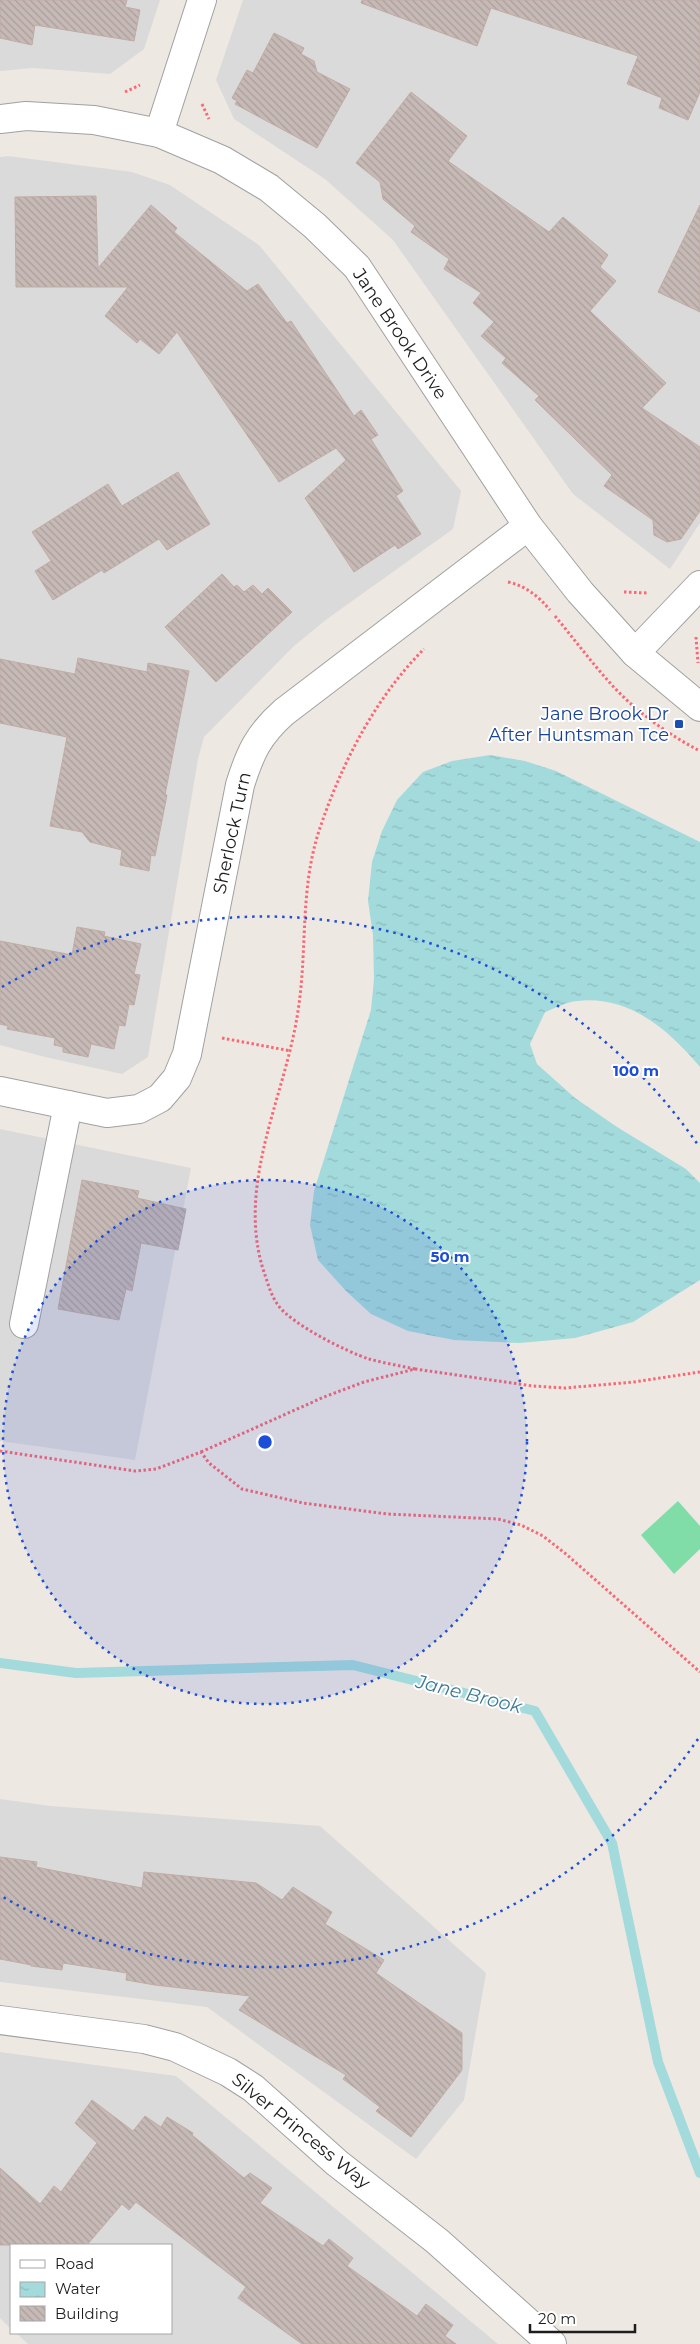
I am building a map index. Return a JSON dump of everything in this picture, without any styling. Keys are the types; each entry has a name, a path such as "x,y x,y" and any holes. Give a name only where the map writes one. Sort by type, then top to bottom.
{"street":[{"path":"159,133 202,0"},
{"name":"Jane Brook Drive","path":"0,119 26,116 94,120 159,133 222,160 268,188 315,226 357,267 528,526 580,592 635,653 700,707"},
{"name":"Sherlock Turn","path":"0,1091 107,1113 138,1109 160,1098 177,1078 187,1054 240,785 256,743 267,727 284,712 528,526"},
{"path":"635,653 700,585"},
{"path":"24,1324 68,1105"},
{"name":"Silver Princess Way","path":"0,2020 144,2039 175,2047 228,2072 253,2088 337,2163 437,2241 552,2344"}],"path":[{"path":"502,582 520,584 541,599 612,685 643,713 700,751"},
{"path":"616,590 638,594 652,593"},
{"path":"698,628 695,642 700,670"},
{"path":"428,645 390,686 347,761 321,824 310,861 307,879 299,1001 290,1050 263,1149 256,1187 254,1228 259,1260 270,1290 278,1306 295,1321 320,1336 367,1358 415,1369 533,1386 565,1388 634,1382 700,1372"},
{"path":"192,1032 290,1050"},
{"path":"0,1452 135,1471 156,1469 202,1452 324,1397 364,1382 415,1369"},
{"path":"202,1452 209,1463 242,1489 303,1503 387,1514 498,1519 521,1525 544,1536 566,1554 700,1672"}],"shaded area":[{"path":"0,0 160,0 144,49 110,74 33,68 0,71"},
{"path":"243,0 700,0 700,523 670,569 573,494 393,240 325,179 234,119 216,80"},
{"path":"8,156 132,172 170,185 259,245 461,491 453,529 327,619 294,646 204,737 198,759 148,1057 122,1074 0,1045 0,157"},
{"path":"0,1129 191,1168 135,1460 0,1441"},
{"path":"0,1799 51,1806 320,1826 486,1973 464,2100 416,2159 207,2007 0,1982"},
{"path":"0,2052 176,2076 498,2344 28,2344 17,2334 172,2334 172,2244 10,2244 10,2328 0,2318"}],"green space":[{"path":"678,1501 700,1526 700,1549 674,1574 641,1535"}],"water":[{"path":"490,755 525,761 556,771 700,842 700,1067 675,1040 646,1018 631,1009 596,1001 577,1001 545,1012 530,1044 537,1064 575,1098 617,1127 686,1169 700,1183 700,1280 633,1322 575,1338 520,1343 454,1340 408,1331 371,1314 346,1291 318,1260 310,1225 314,1191 371,1010 374,979 373,935 368,901 372,862 382,831 397,800 423,772 452,761"}],"building":[{"path":"0,0 127,0 125,7 140,10 134,41 35,25 32,45 0,38"},
{"path":"362,0 700,0 700,92 688,120 659,108 662,98 627,84 638,56 491,8 477,46 361,3"},
{"path":"274,33 304,48 301,54 314,61 317,72 350,89 317,148 235,104 237,101 232,98 247,70 253,73"},
{"path":"411,92 467,136 448,161 549,232 563,217 608,255 600,267 616,281 590,311 666,383 642,408 700,447 700,511 681,539 667,542 654,535 653,520 604,486 612,475 535,400 539,396 502,363 506,358 481,336 494,322 473,303 481,293 444,269 449,259 411,232 415,226 383,199 380,182 356,163"},
{"path":"96,196 98,268 151,205 177,228 174,232 247,291 258,284 287,323 291,321 354,416 361,410 378,435 371,439 403,491 396,496 421,534 398,549 395,545 354,572 305,498 346,460 336,448 279,482 177,332 159,354 140,339 137,343 105,316 128,287 16,287 15,197"},
{"path":"700,205 700,312 658,292"},
{"path":"178,472 210,524 167,550 159,539 104,573 102,570 53,600 35,571 51,561 32,532 108,484 122,506"},
{"path":"222,574 234,587 237,585 244,592 253,585 262,594 268,588 292,612 216,682 165,627"},
{"path":"78,658 147,672 148,663 189,671 155,856 151,855 149,871 120,865 122,850 90,842 82,832 50,826 67,737 0,723 0,659 75,674"},
{"path":"77,927 105,932 104,936 141,944 134,974 140,975 134,1005 129,1004 125,1026 119,1025 114,1049 91,1044 88,1057 63,1052 63,1047 54,1045 55,1038 7,1029 8,1026 0,1024 0,941 72,955"},
{"path":"82,1180 139,1191 137,1198 186,1209 178,1250 141,1243 132,1291 126,1289 119,1320 58,1309"},
{"path":"0,1857 37,1862 36,1867 142,1888 144,1872 256,1883 282,1900 293,1887 332,1912 325,1924 384,1960 376,1973 462,2033 462,2070 411,2137 376,2111 380,2107 343,2079 346,2075 239,2010 250,1996 126,1980 127,1973 63,1963 62,1970 0,1959"},
{"path":"92,2100 133,2131 145,2116 161,2127 167,2117 193,2133 192,2135 244,2178 250,2173 272,2188 260,2203 323,2246 329,2239 353,2258 347,2266 417,2316 426,2304 453,2325 445,2336 456,2344 302,2344 238,2298 246,2287 136,2202 129,2210 122,2204 88,2244 0,2245 0,2168 40,2204 54,2186 61,2192 97,2143 75,2123"}],"waterway":[{"name":"Jane Brook","path":"0,1663 76,1673 353,1665 535,1711 612,1843 658,2062 700,2173"}],"place":[{"name":"Jane Brook Dr After Huntsman Tce","path":"679,724"}]}
